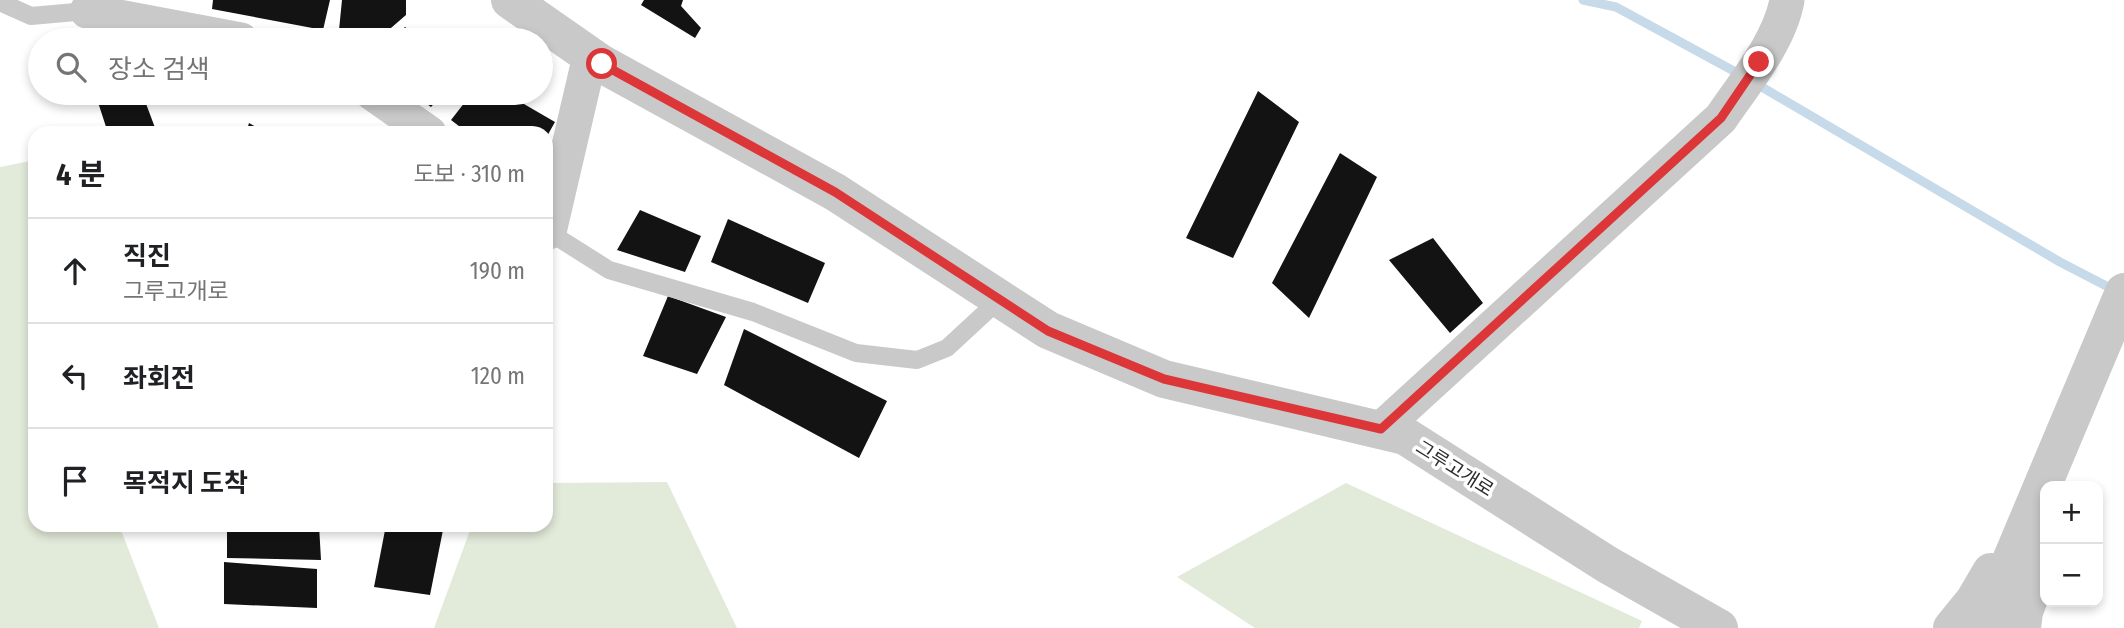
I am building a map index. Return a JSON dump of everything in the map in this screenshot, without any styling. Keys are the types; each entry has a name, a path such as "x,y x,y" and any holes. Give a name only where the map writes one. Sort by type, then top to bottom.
{"street":[{"name":"그루고개로","path":"510,0 550,28"},
{"path":"1381,429 1721,118 1759,62 1785,14 1787,0"},
{"path":"87,11 177,28"},
{"name":"그루고개로","path":"553,30 590,56 835,192 1048,331 1164,379 1405,436 1608,565 1719,628"},
{"path":"553,207 590,56"},
{"path":"389,105 419,126"},
{"path":"2056,481 2081,394 2124,292"},
{"path":"1952,628 1974,601 2040,505"},
{"path":"1986,628 2007,570 2040,510"},
{"path":"2022,628 2024,612 2040,568"}],"lane":[{"path":"0,2 31,16 87,11"},
{"path":"553,235 609,270 753,312 856,353 917,360 947,348 1000,299"}],"green space":[{"path":"28,161 28,532 122,532 159,628 0,628 0,167"},
{"path":"667,482 737,628 434,628 469,532 553,532 553,483"},
{"path":"1346,483 1642,621 1639,628 1255,628 1177,577"}],"building":[{"path":"213,0 330,0 323,28 212,9"},
{"path":"342,0 406,0 406,15 391,28 339,28"},
{"path":"644,0 683,0 681,6 701,28 695,38 641,5"},
{"path":"1258,91 1299,122 1233,258 1186,238"},
{"path":"99,105 146,105 154,126 106,126"},
{"path":"463,105 526,105 555,122 553,126 459,126 451,120"},
{"path":"1340,153 1377,177 1309,318 1272,283"},
{"path":"640,210 701,236 685,272 617,250"},
{"path":"728,219 825,263 808,303 711,262"},
{"path":"1433,238 1483,303 1450,333 1389,260"},
{"path":"668,296 726,317 697,374 643,356"},
{"path":"744,329 887,401 859,458 724,385"},
{"path":"227,532 319,532 321,560 227,558"},
{"path":"385,532 443,532 430,595 374,587"},
{"path":"224,562 317,569 317,608 224,604"}],"waterway":[{"path":"1583,0 1616,7 1743,76"},
{"path":"1755,83 2060,262 2116,291"}],"route":[{"path":"602,64 835,192 1048,331 1164,379 1381,429 1721,118 1759,62"}]}
